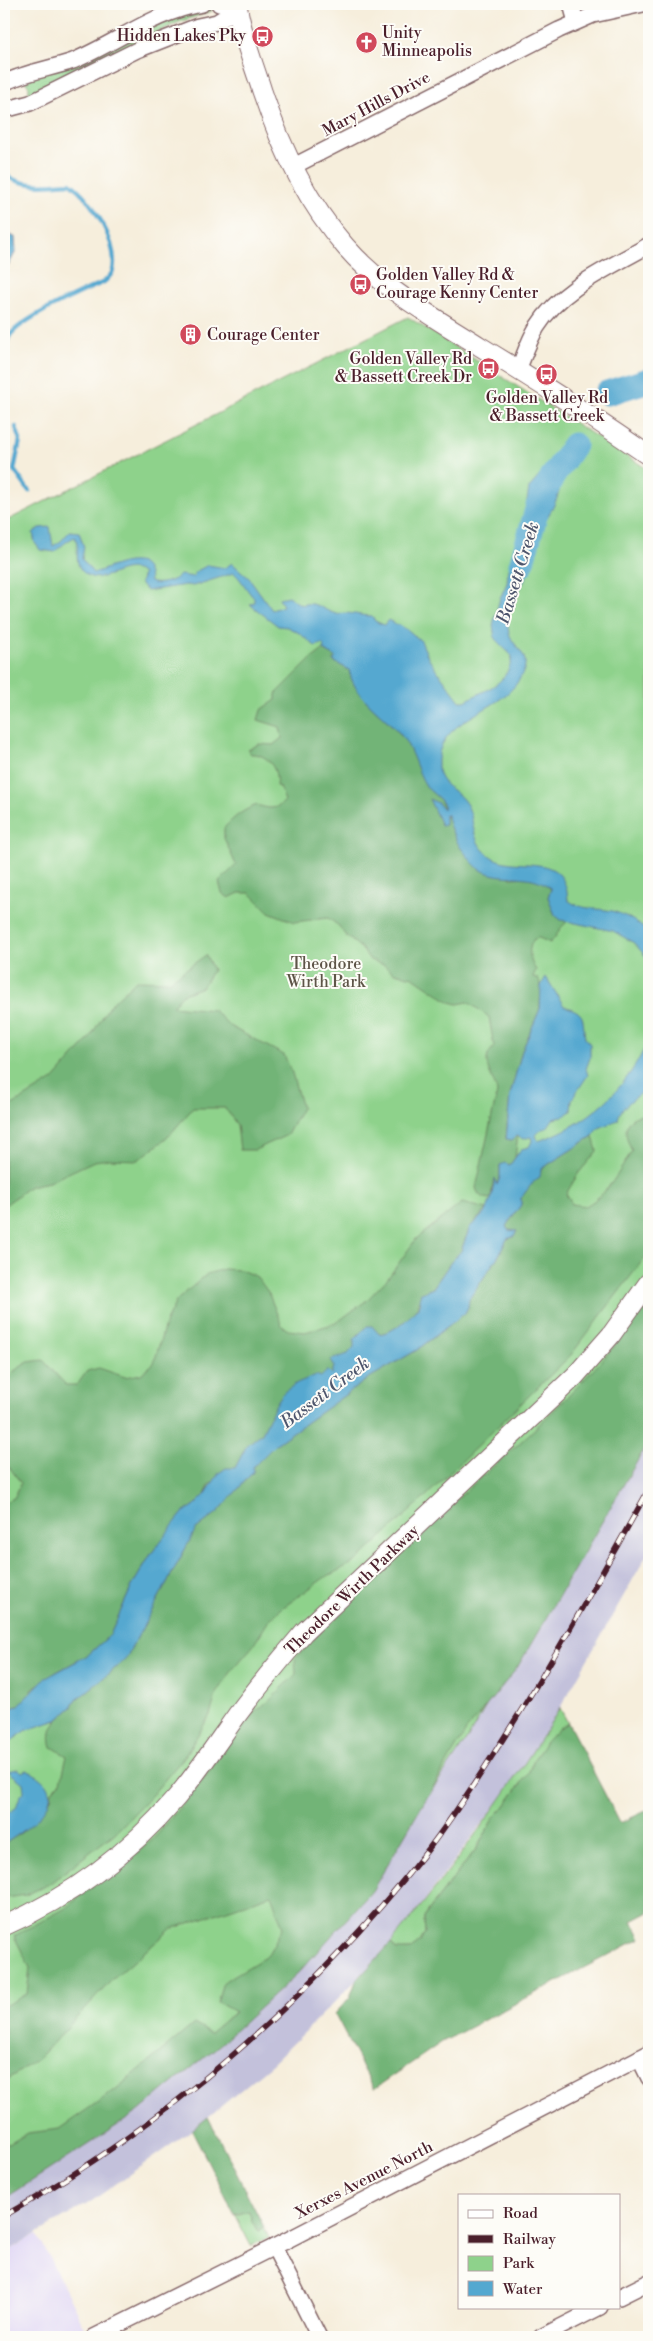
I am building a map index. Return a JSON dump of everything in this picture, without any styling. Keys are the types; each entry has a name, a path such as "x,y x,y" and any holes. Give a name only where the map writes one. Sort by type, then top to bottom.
{"street":[{"path":"4,83 14,78 74,60 166,15 202,4"},
{"path":"219,4 238,7"},
{"path":"571,4 576,22"},
{"name":"Mary Hills Drive","path":"292,167 576,22 593,15 643,4"},
{"path":"4,110 30,103 137,50 198,26 217,22 238,7"},
{"path":"238,7 265,101 292,167 324,220 346,247 371,272 424,311 649,456"},
{"path":"518,370 537,327 553,307 572,290 649,245"},
{"name":"Theodore Wirth Parkway","path":"4,1926 38,1909 91,1876 111,1862 154,1822 177,1797 272,1670 304,1632 575,1376 610,1335 649,1282"},
{"path":"644,2055 649,2078"},
{"name":"Xerxes Avenue North","path":"94,2337 274,2247 644,2055"},
{"path":"274,2247 319,2337"},
{"path":"620,2296 649,2282"},
{"path":"541,2337 598,2308"}],"shaded area":[{"path":"649,1424 649,1551 560,1708 519,1774 405,1927 378,1958 272,2064 196,2127 89,2203 4,2253 4,2181"},
{"path":"37,2234 86,2330 71,2337 4,2337 4,2253"}],"green space":[{"path":"210,8 212,11 177,23 28,97 29,87 25,81 174,15"},
{"name":"Theodore Wirth Park","path":"408,317 649,470 649,1424 470,1734 438,1782 365,1876 284,1965 196,2045 115,2107 4,2181 4,522"},
{"path":"323,650 336,657 333,661 349,670 358,691 365,700 406,742 424,781 441,800 445,818 447,815 454,836 511,878 529,877 543,881 551,889 548,897 555,915 567,922 550,943 539,938 534,939 530,947 530,958 536,970 533,977 538,979 541,985 540,1009 522,1051 510,1095 506,1139 512,1140 518,1135 515,1158 510,1165 500,1165 500,1177 496,1186 495,1180 492,1187 491,1199 481,1196 476,1188 497,1093 487,1063 489,1053 494,1047 489,1017 468,1002 458,1004 450,1002 413,977 395,973 384,965 370,960 361,948 345,935 339,926 328,918 294,922 269,912 250,893 239,893 229,898 222,893 219,882 236,865 224,838 224,828 239,814 252,807 257,805 272,808 279,806 285,801 280,787 276,786 276,774 271,763 262,756 251,754 248,750 259,744 273,745 282,738 280,727 258,720 261,710 276,700 276,694 310,660"},
{"path":"206,955 213,970 202,987 183,994 172,1006 213,1010 231,1027 284,1055 292,1073 302,1108 287,1135 255,1150 240,1150 237,1125 225,1108 193,1108 166,1139 138,1160 110,1159 94,1161 49,1182 30,1186 4,1206 4,1110 53,1080 89,1039 109,1006 136,980 169,981"},
{"path":"644,1115 649,1118 649,1252 571,1355 420,1502 355,1562 324,1578 269,1620 253,1646 233,1669 216,1695 210,1715 185,1756 151,1796 115,1833 49,1884 26,1895 7,1898 4,1889 4,1844 22,1832 51,1798 52,1791 61,1782 67,1756 52,1747 51,1734 54,1724 72,1707 73,1703 125,1660 196,1529 218,1512 253,1472 253,1467 276,1444 369,1378 417,1350 465,1313 469,1299 499,1255 507,1239 513,1237 517,1231 508,1230 506,1226 521,1205 521,1198 541,1169 593,1136 597,1151 578,1174 566,1194 572,1204 586,1206 607,1189 617,1175 632,1151 626,1133 628,1123 637,1116"},
{"path":"462,1203 487,1209 470,1227 461,1251 433,1288 421,1293 420,1300 413,1314 401,1325 386,1332 379,1334 372,1327 349,1354 339,1358 332,1374 321,1377 270,1419 262,1433 247,1445 235,1469 210,1484 205,1495 183,1513 151,1554 132,1586 110,1635 88,1655 58,1671 33,1688 29,1696 18,1706 4,1710 4,1502 14,1498 21,1483 10,1468 4,1466 4,1385 14,1371 28,1362 43,1360 66,1385 77,1385 87,1371 99,1368 125,1377 141,1374 154,1363 166,1321 177,1300 207,1274 224,1269 241,1270 257,1277 268,1292 282,1326 288,1330 305,1332 336,1323 367,1300 388,1278 416,1239"},
{"path":"649,1302 649,1441 517,1668 466,1731 372,1891 299,1972 223,2042 138,2112 4,2199 4,2143 9,2144 28,2133 59,2129 115,2090 194,2024 210,2033 235,2012 217,2002 223,1982 267,1956 283,1927 271,1895 171,1929 112,1980 39,2058 4,2082 4,2006 27,1994 30,1968 14,1936 64,1909 137,1853 158,1834 207,1774 240,1723 268,1702 296,1674 295,1659 349,1601 392,1559 534,1430 565,1399 623,1336"},
{"path":"560,1708 568,1723 559,1728 534,1759 528,1774 504,1807 494,1817 477,1848 424,1917 425,1933 420,1942 410,1950 395,1951 391,1943 480,1828"},
{"path":"568,1723 620,1823 649,1811 649,1912 632,1921 641,1938 442,2042 374,2089 335,2014 350,1997 356,1981 391,1943 396,1950 410,1950 420,1942 425,1933 424,1917 477,1848 494,1817 504,1807 528,1774 534,1759 546,1742 559,1728"},
{"path":"208,2117 264,2227 259,2231 252,2222 249,2211 235,2215 192,2130"},
{"path":"249,2210 252,2222 259,2231 264,2227 269,2237 251,2246 235,2215 240,2215 241,2211"}],"water":[{"path":"10,235 15,237 16,251 4,274 4,237"},
{"path":"569,442 579,447 572,464 560,480 559,493 554,506 540,529 527,524 526,507 529,488"},
{"path":"50,527 53,546 61,541 70,531 79,532 84,547 82,559 93,573 119,564 137,562 148,571 150,582 161,583 170,581 180,575 194,577 195,572 208,565 225,568 232,563 250,579 272,610 283,606 279,598 288,596 301,605 315,605 332,613 372,616 375,621 384,625 388,620 408,630 421,641 430,661 460,701 465,701 489,689 501,680 510,666 512,656 495,639 493,625 512,561 520,551 526,531 535,534 529,552 530,569 511,605 508,619 510,635 524,657 524,670 510,691 469,718 446,738 440,751 439,774 441,779 469,808 475,835 482,849 499,860 548,867 558,873 565,883 568,900 578,906 612,911 632,920 649,933 649,960 634,943 613,931 561,920 555,915 548,897 551,889 543,883 525,878 487,873 475,866 460,847 450,827 447,815 445,815 445,825 441,825 429,799 438,803 443,809 442,802 426,786 405,741 394,727 363,697 352,680 349,670 333,661 336,657 323,650 324,646 322,644 315,646 299,633 287,627 278,626 252,606 250,604 254,603 254,598 234,573 193,586 186,585 147,591 140,583 143,574 137,570 130,569 108,576 93,578 79,567 75,537 55,552 40,550 35,543 33,533 39,528"},
{"path":"546,977 564,1006 577,1011 582,1017 585,1038 590,1044 590,1058 586,1069 588,1075 572,1099 571,1111 562,1117 553,1119 547,1128 542,1129 536,1135 538,1141 574,1125 590,1115 605,1102 630,1073 641,1056 649,1038 650,1072 646,1087 627,1104 618,1120 599,1128 593,1136 541,1169 540,1177 534,1181 521,1198 521,1205 506,1226 508,1230 517,1231 513,1237 507,1239 499,1255 469,1299 465,1313 417,1350 369,1378 276,1444 253,1467 253,1472 218,1512 196,1529 125,1660 73,1703 72,1707 57,1720 27,1730 4,1746 4,1710 18,1706 44,1679 88,1655 110,1635 132,1586 151,1554 183,1513 205,1495 219,1473 226,1468 235,1468 247,1445 262,1433 284,1392 297,1383 316,1375 321,1377 328,1370 332,1374 334,1366 331,1360 348,1354 354,1347 354,1339 367,1326 372,1326 379,1334 392,1330 403,1323 421,1303 419,1300 421,1293 433,1288 461,1251 470,1227 486,1212 491,1199 495,1178 497,1185 500,1177 500,1165 505,1163 510,1165 521,1149 529,1147 532,1141 531,1137 522,1139 518,1135 512,1140 506,1139 510,1095 522,1051 540,1009 541,985"},
{"path":"18,1769 22,1772 26,1770 42,1779 49,1788 50,1799 37,1819 4,1844 5,1815 16,1808 20,1796 24,1792 23,1783 8,1771"}],"waterway":[{"path":"4,174 27,184 70,183 86,199 102,222 112,247 114,259 112,272 104,282 36,315 13,332 8,339 5,353 6,397"},
{"name":"Bassett Creek","path":"607,393 649,380"},
{"path":"16,427 20,440 14,470 29,491"},
{"name":"Bassett Creek","path":"521,565 538,506 553,476 574,445"}],"railway":[{"path":"4,2216 64,2180 177,2101 281,2011 378,1910 433,1843 487,1764 556,1653 649,1489"}],"place":[{"name":"Hidden Lakes Pky","path":"262,36"},
{"name":"Unity Minneapolis","path":"366,42"},
{"name":"Golden Valley Rd & Courage Kenny Center","path":"360,284"},
{"name":"Courage Center","path":"191,335"},
{"name":"Golden Valley Rd & Bassett Creek Dr","path":"488,368"},
{"name":"Golden Valley Rd & Bassett Creek","path":"547,374"}]}
